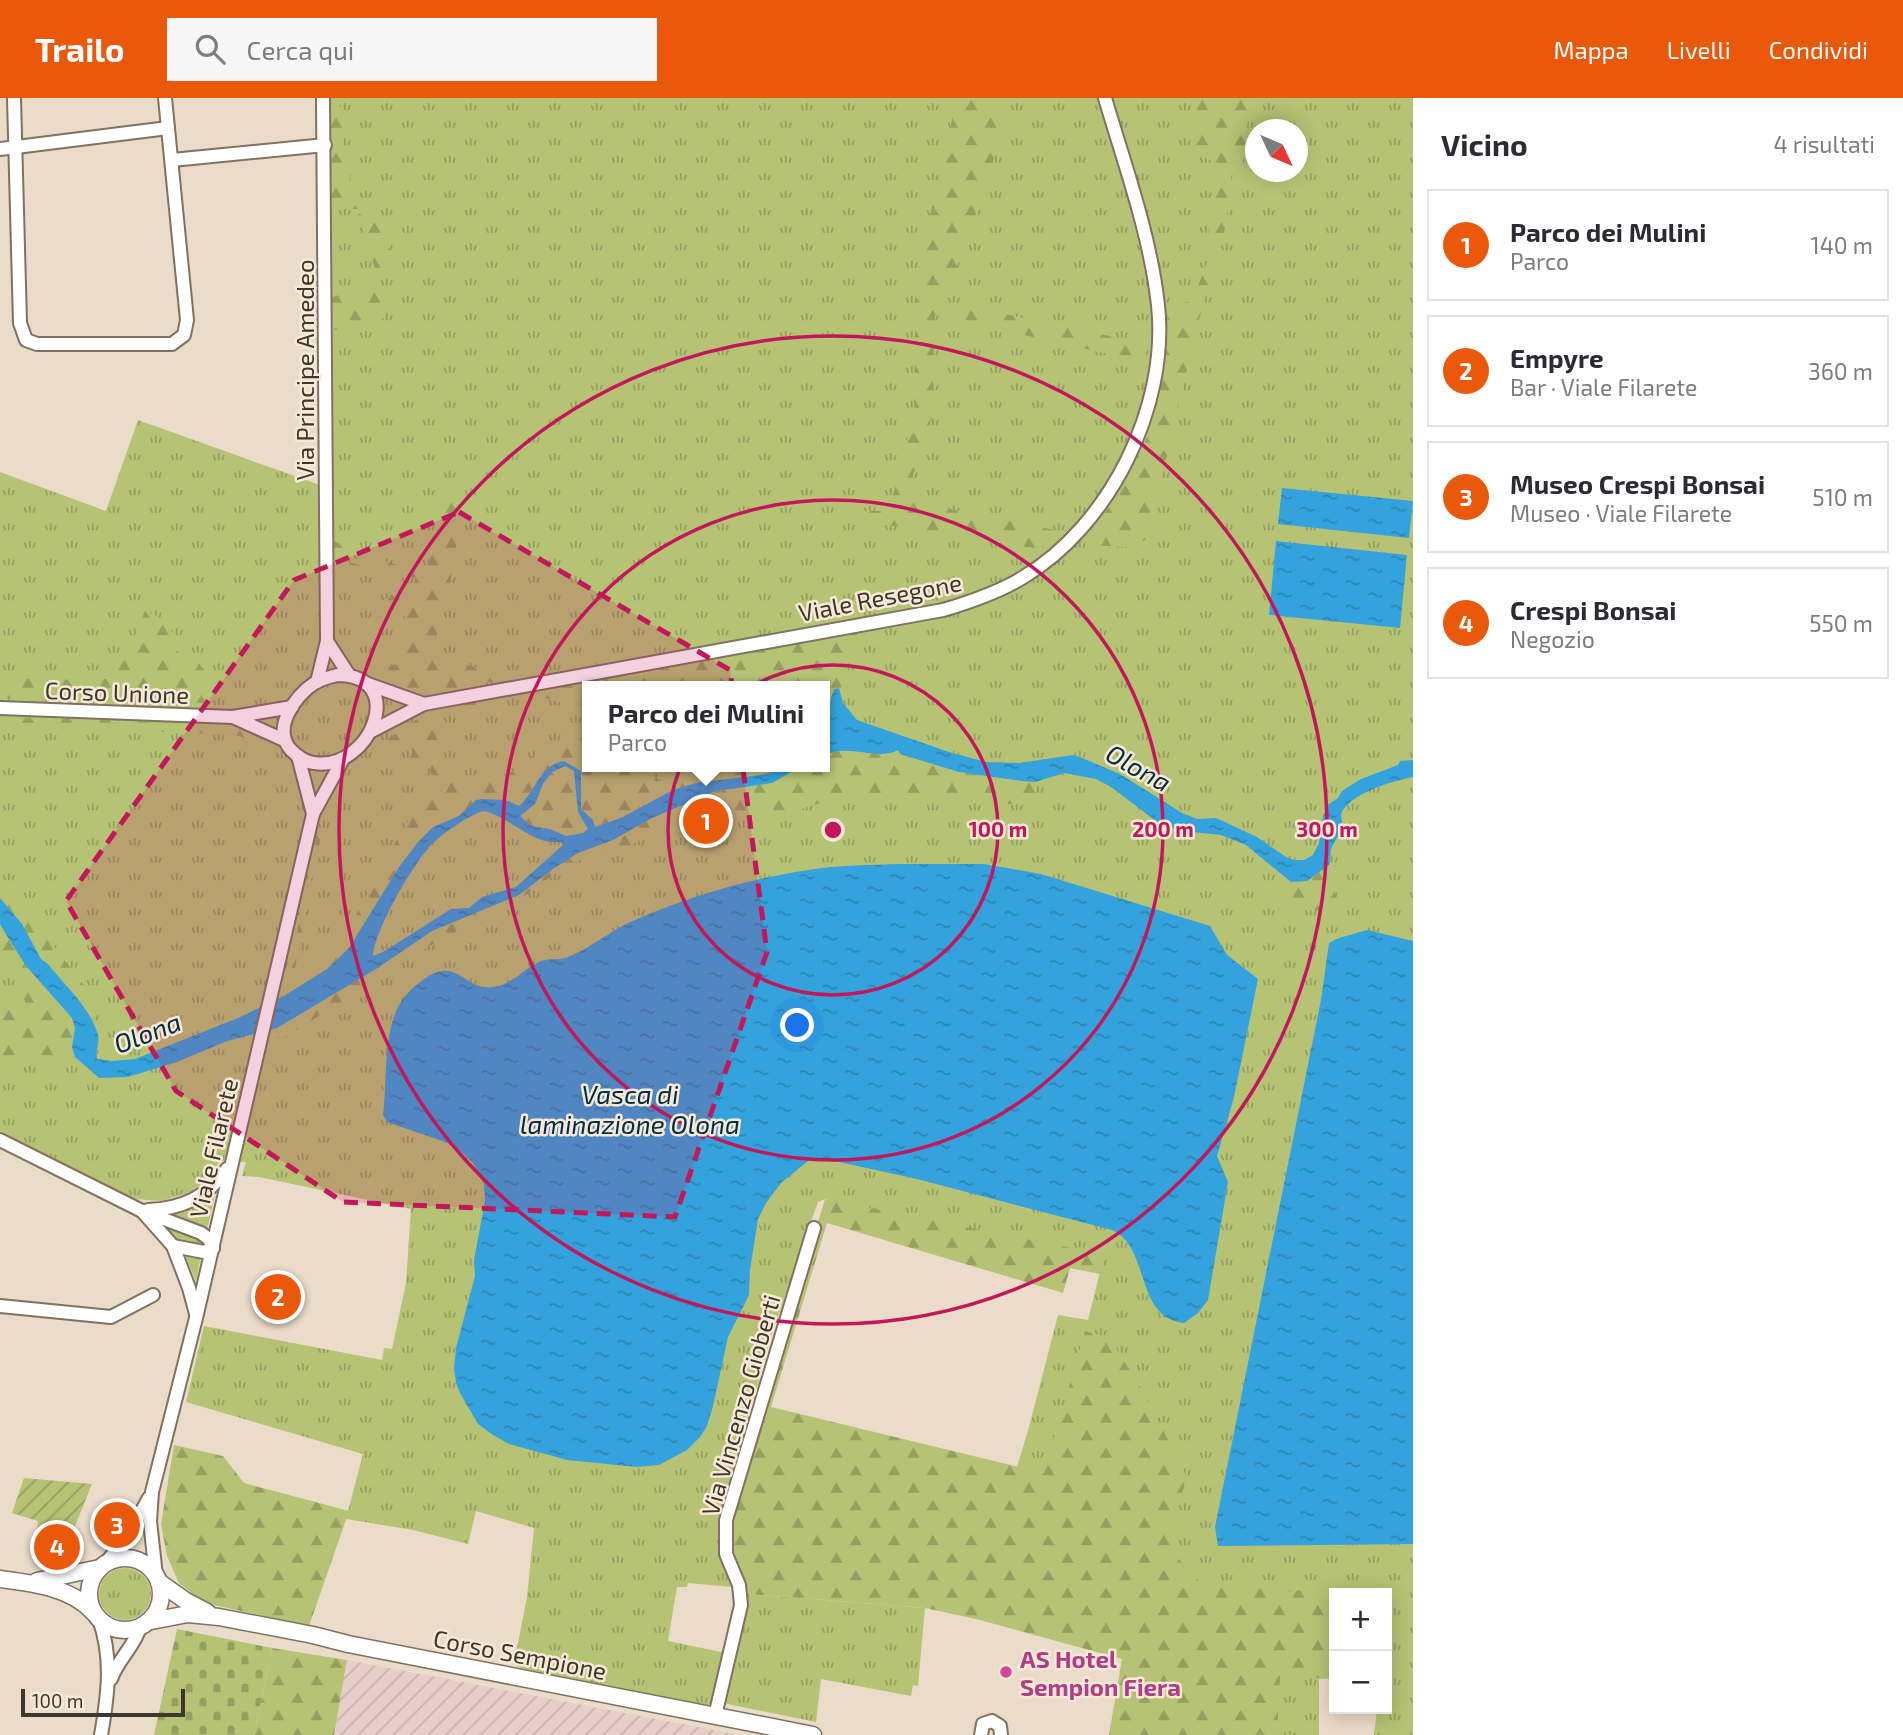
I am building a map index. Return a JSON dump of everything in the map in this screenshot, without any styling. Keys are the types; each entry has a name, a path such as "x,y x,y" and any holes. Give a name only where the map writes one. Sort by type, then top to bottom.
{"main road":[{"path":"0,1579 59,1591 87,1606 97,1617 115,1629 125,1630 146,1624 159,1606 161,1597 158,1579 141,1562 130,1558 119,1558 102,1566 54,1579 23,1582"},
{"path":"97,1617 89,1598 89,1586 102,1566"},
{"name":"Corso Sempione","path":"158,1579 199,1610 219,1617"},
{"name":"Corso Sempione","path":"146,1624 188,1614 219,1617 813,1735"}],"street":[{"path":"14,98 21,332 26,340 37,344 172,344 184,335 187,320 165,98"},
{"name":"Via Principe Amedeo","path":"317,682 327,641 323,98"},
{"name":"Viale Resegone","path":"372,731 424,704 943,610 979,598 1023,578 1069,542 1107,496 1136,439 1154,376 1158,342 1158,308 1147,240 1105,98"},
{"path":"0,149 169,128"},
{"path":"172,160 325,145"},
{"path":"327,641 349,675"},
{"path":"364,682 376,702 376,720 372,731 343,759 321,764 298,756 284,740 284,725 292,707 317,682 337,675 349,675 424,704"},
{"name":"Corso Unione","path":"0,708 233,717 292,707"},
{"name":"Corso Unione","path":"233,717 284,740"},
{"name":"Viale Filarete","path":"298,756 313,814"},
{"name":"Viale Filarete","path":"158,1579 150,1521 152,1492 197,1318 313,814 343,759"},
{"path":"0,1140 140,1210 201,1233 209,1239 213,1248 204,1252 173,1246"},
{"path":"140,1210 165,1209 194,1201 216,1185 231,1163"},
{"path":"140,1210 173,1246 197,1318"},
{"name":"Via Vincenzo Gioberti","path":"715,1716 741,1605 740,1591 725,1547 727,1513 814,1228"},
{"path":"0,1306 111,1317 153,1295"},
{"name":"Viale Filarete","path":"102,1566 129,1534 152,1492"},
{"path":"97,1617 105,1637 109,1686"},
{"path":"101,1735 109,1686 119,1662 146,1624"},
{"path":"981,1735 983,1724 992,1721 1000,1726 1001,1735"}],"highlighted area":[{"path":"459,512 730,670 767,952 675,1217 343,1202 176,1091 66,901 294,580"}],"shaded area":[{"path":"347,1660 740,1735 334,1735"}],"green space":[{"path":"329,98 1413,98 1413,1735 1374,1735 1376,1714 1392,1714 1392,1588 1329,1588 1329,1678 1319,1679 1319,1735 1109,1735 1123,1659 976,1604 1029,1427 1058,1315 1088,1320 1102,1264 825,1199 818,1202 770,1339 721,1523 721,1548 732,1587 688,1583 687,1587 677,1587 668,1641 726,1653 715,1701 708,1705 520,1668 514,1664 527,1597 534,1528 476,1511 468,1544 413,1530 346,1519 363,1454 186,1402 204,1326 382,1360 384,1348 392,1349 406,1283 411,1209 259,1177 242,1176 246,1162 220,1161 209,1178 189,1193 161,1201 135,1199 0,1131 0,472 106,511 138,420 317,484 332,484"},
{"path":"329,98 346,111 343,149 358,209 330,209"},
{"path":"957,98 972,98 1007,120 945,302 1148,344 1143,362 935,315 931,420 905,500 1055,530 1040,549 862,521 861,511 889,511 914,412 916,277"},
{"path":"1195,98 1251,98 1248,119 1245,119 1243,160 1233,161 1226,225 1196,330 1148,539 1127,547 1086,545 1083,539 1123,486 1149,432 1162,374 1166,307 1192,301 1208,260 1210,224 1220,164 1192,153 1196,144"},
{"path":"358,214 367,214 379,221 397,269 377,275"},
{"path":"375,284 385,318 331,331 329,298"},
{"path":"455,489 459,525 433,653 434,663 475,667 495,681 429,691 396,688 365,674 363,666 371,657 393,665 399,664 399,650 407,621 394,611 391,622 379,619 381,603 391,595 401,599 406,607 413,607 415,578 349,556 344,561 360,565 363,570 358,577 342,575 332,570 331,540 425,576 440,521 441,497 446,491"},
{"path":"145,611 160,618 175,635 177,650 195,660 208,674 206,683 210,703 0,698 0,675 36,680 107,679 131,645"},
{"path":"857,633 841,688 834,689 830,702 830,681 588,681"},
{"path":"582,682 582,705 568,705 528,695 487,702 436,716 433,722 445,773 465,778 506,774 544,748 560,745 569,749 582,732 582,772 770,772 677,789 595,827 593,820 581,809 582,774 564,761 536,782 529,797 519,806 501,800 484,800 451,818 436,787 413,722 427,712"},
{"path":"0,717 132,721 236,728 258,737 277,753 273,756 253,741 236,735 0,725"},
{"path":"409,727 428,782 418,788 415,776 408,770 408,760 413,752 407,744 398,741 385,752 377,748"},
{"path":"845,750 888,754 898,750 900,754 959,772 1035,782 1037,804 989,804 956,799 855,796 798,810 676,821 624,849 592,855 564,867 523,897 436,942 285,1037 275,1036 277,1028 376,969 432,931 530,888 578,853 613,840 652,818 716,791 772,783 791,772 830,772 832,752"},
{"path":"567,766 574,771 578,812 588,828 582,834 566,836 550,829 531,826 520,817 535,805 543,783 552,772"},
{"path":"648,772 686,772 656,782"},
{"path":"422,790 436,798 448,819 433,827 418,842 399,867 349,948 327,969 284,996 317,833 321,836 294,973 332,950 349,928 386,858 420,802"},
{"path":"1329,865 1339,911 1291,910 1283,900 1282,891 1289,881 1307,881"},
{"path":"0,878 101,1007 82,1035 78,1054 39,1060 0,1054 0,1003 24,1011 26,997 11,967 0,953 0,920 41,958 22,924 0,898"},
{"path":"216,1190 207,1230 165,1211"},
{"path":"825,1199 1106,1255 1100,1274 1070,1268 1063,1293 827,1223 771,1407 1044,1473 1085,1331 1099,1335 1113,1343 1145,1395 1187,1477 1176,1514 1176,1554 1187,1571 1200,1581 1287,1592 1317,1588 1388,1585 1388,1588 1329,1588 1329,1678 1280,1677 1277,1735 1109,1735 1122,1659 980,1620 925,1608 748,1594 728,1540 776,1362"},
{"path":"154,1219 206,1243 203,1247 177,1240"},
{"path":"184,1253 201,1255 196,1281"},
{"path":"174,1445 223,1456 244,1483 349,1511 309,1626 205,1603 179,1583 167,1556 161,1524"},
{"path":"24,1478 92,1484 71,1536 65,1533 64,1537 37,1529 38,1521 12,1513"},
{"path":"125,1568 135,1570 143,1576 149,1584 149,1604 143,1612 135,1618 125,1620 115,1618 107,1612 101,1604 99,1594 101,1584 107,1576 115,1570"},
{"path":"748,1594 925,1608 918,1686 913,1685 911,1696 821,1679 816,1722 723,1703"},
{"path":"177,1629 272,1648 254,1735 154,1735"},
{"path":"272,1648 347,1660 334,1735 254,1735"}],"water":[{"path":"1282,488 1413,501 1409,538 1278,524"},
{"path":"1276,541 1407,555 1400,628 1269,615"},
{"path":"839,688 843,703 857,720 949,752 986,762 1019,763 1073,755 1082,758 1120,774 1182,813 1197,819 1216,818 1257,837 1294,860 1304,860 1313,855 1319,843 1323,816 1329,804 1338,798 1342,791 1361,779 1398,765 1400,761 1413,760 1413,777 1383,785 1353,800 1341,814 1341,828 1331,849 1329,865 1307,881 1291,882 1246,845 1221,835 1182,831 1160,824 1096,779 1064,773 1035,782 959,772 900,754 898,750 880,754 843,751 830,754 830,702 834,689"},
{"path":"564,761 581,771 581,809 593,820 595,827 623,817 673,790 696,783 772,772 791,772 772,783 716,791 652,818 613,840 578,853 519,895 432,931 376,969 277,1028 227,1041 177,1062 128,1077 99,1078 75,1057 72,1047 75,1028 72,1018 26,966 0,924 0,898 22,924 41,959 76,996 88,1013 98,1035 97,1059 135,1059 238,1018 284,996 327,969 349,948 399,867 433,827 459,816 476,800 505,800 519,806 549,768","holes":["565,766 574,771 578,812 588,829 583,833 566,836 550,829 531,826 520,816 535,804 543,784 552,772","483,811 540,840 561,842 563,845 516,887 482,897 469,908 451,909 373,956 380,930 424,853 449,830 471,816"]},
{"name":"Vasca di laminazione Olona","path":"984,864 1041,874 1210,926 1227,955 1258,979 1234,1097 1217,1156 1228,1182 1208,1300 1198,1313 1184,1323 1168,1318 1157,1309 1150,1296 1133,1251 1124,1239 1112,1230 917,1179 821,1159 808,1161 781,1183 758,1219 749,1295 728,1337 707,1426 687,1450 659,1465 637,1467 567,1460 509,1444 478,1424 460,1393 454,1368 456,1348 475,1276 474,1260 485,1201 484,1184 473,1163 454,1145 387,1122 383,1115 387,1051 393,1018 408,993 425,978 438,972 449,971 475,984 485,987 498,986 539,962 573,955 635,920 677,903 742,883 820,868"},
{"path":"1367,930 1413,941 1413,1544 1218,1546 1215,1527 1321,1000 1329,943"}],"place":[{"name":"Parco dei Mulini","path":"706,821"},
{"name":"Empyre","path":"278,1297"},
{"name":"Museo Crespi Bonsai","path":"117,1525"},
{"name":"Crespi Bonsai","path":"57,1547"},
{"name":"AS Hotel Sempion Fiera","path":"1006,1672"}],"water label":[{"name":"Olona","path":"1139,767"},
{"name":"Olona","path":"147,1032"}]}
